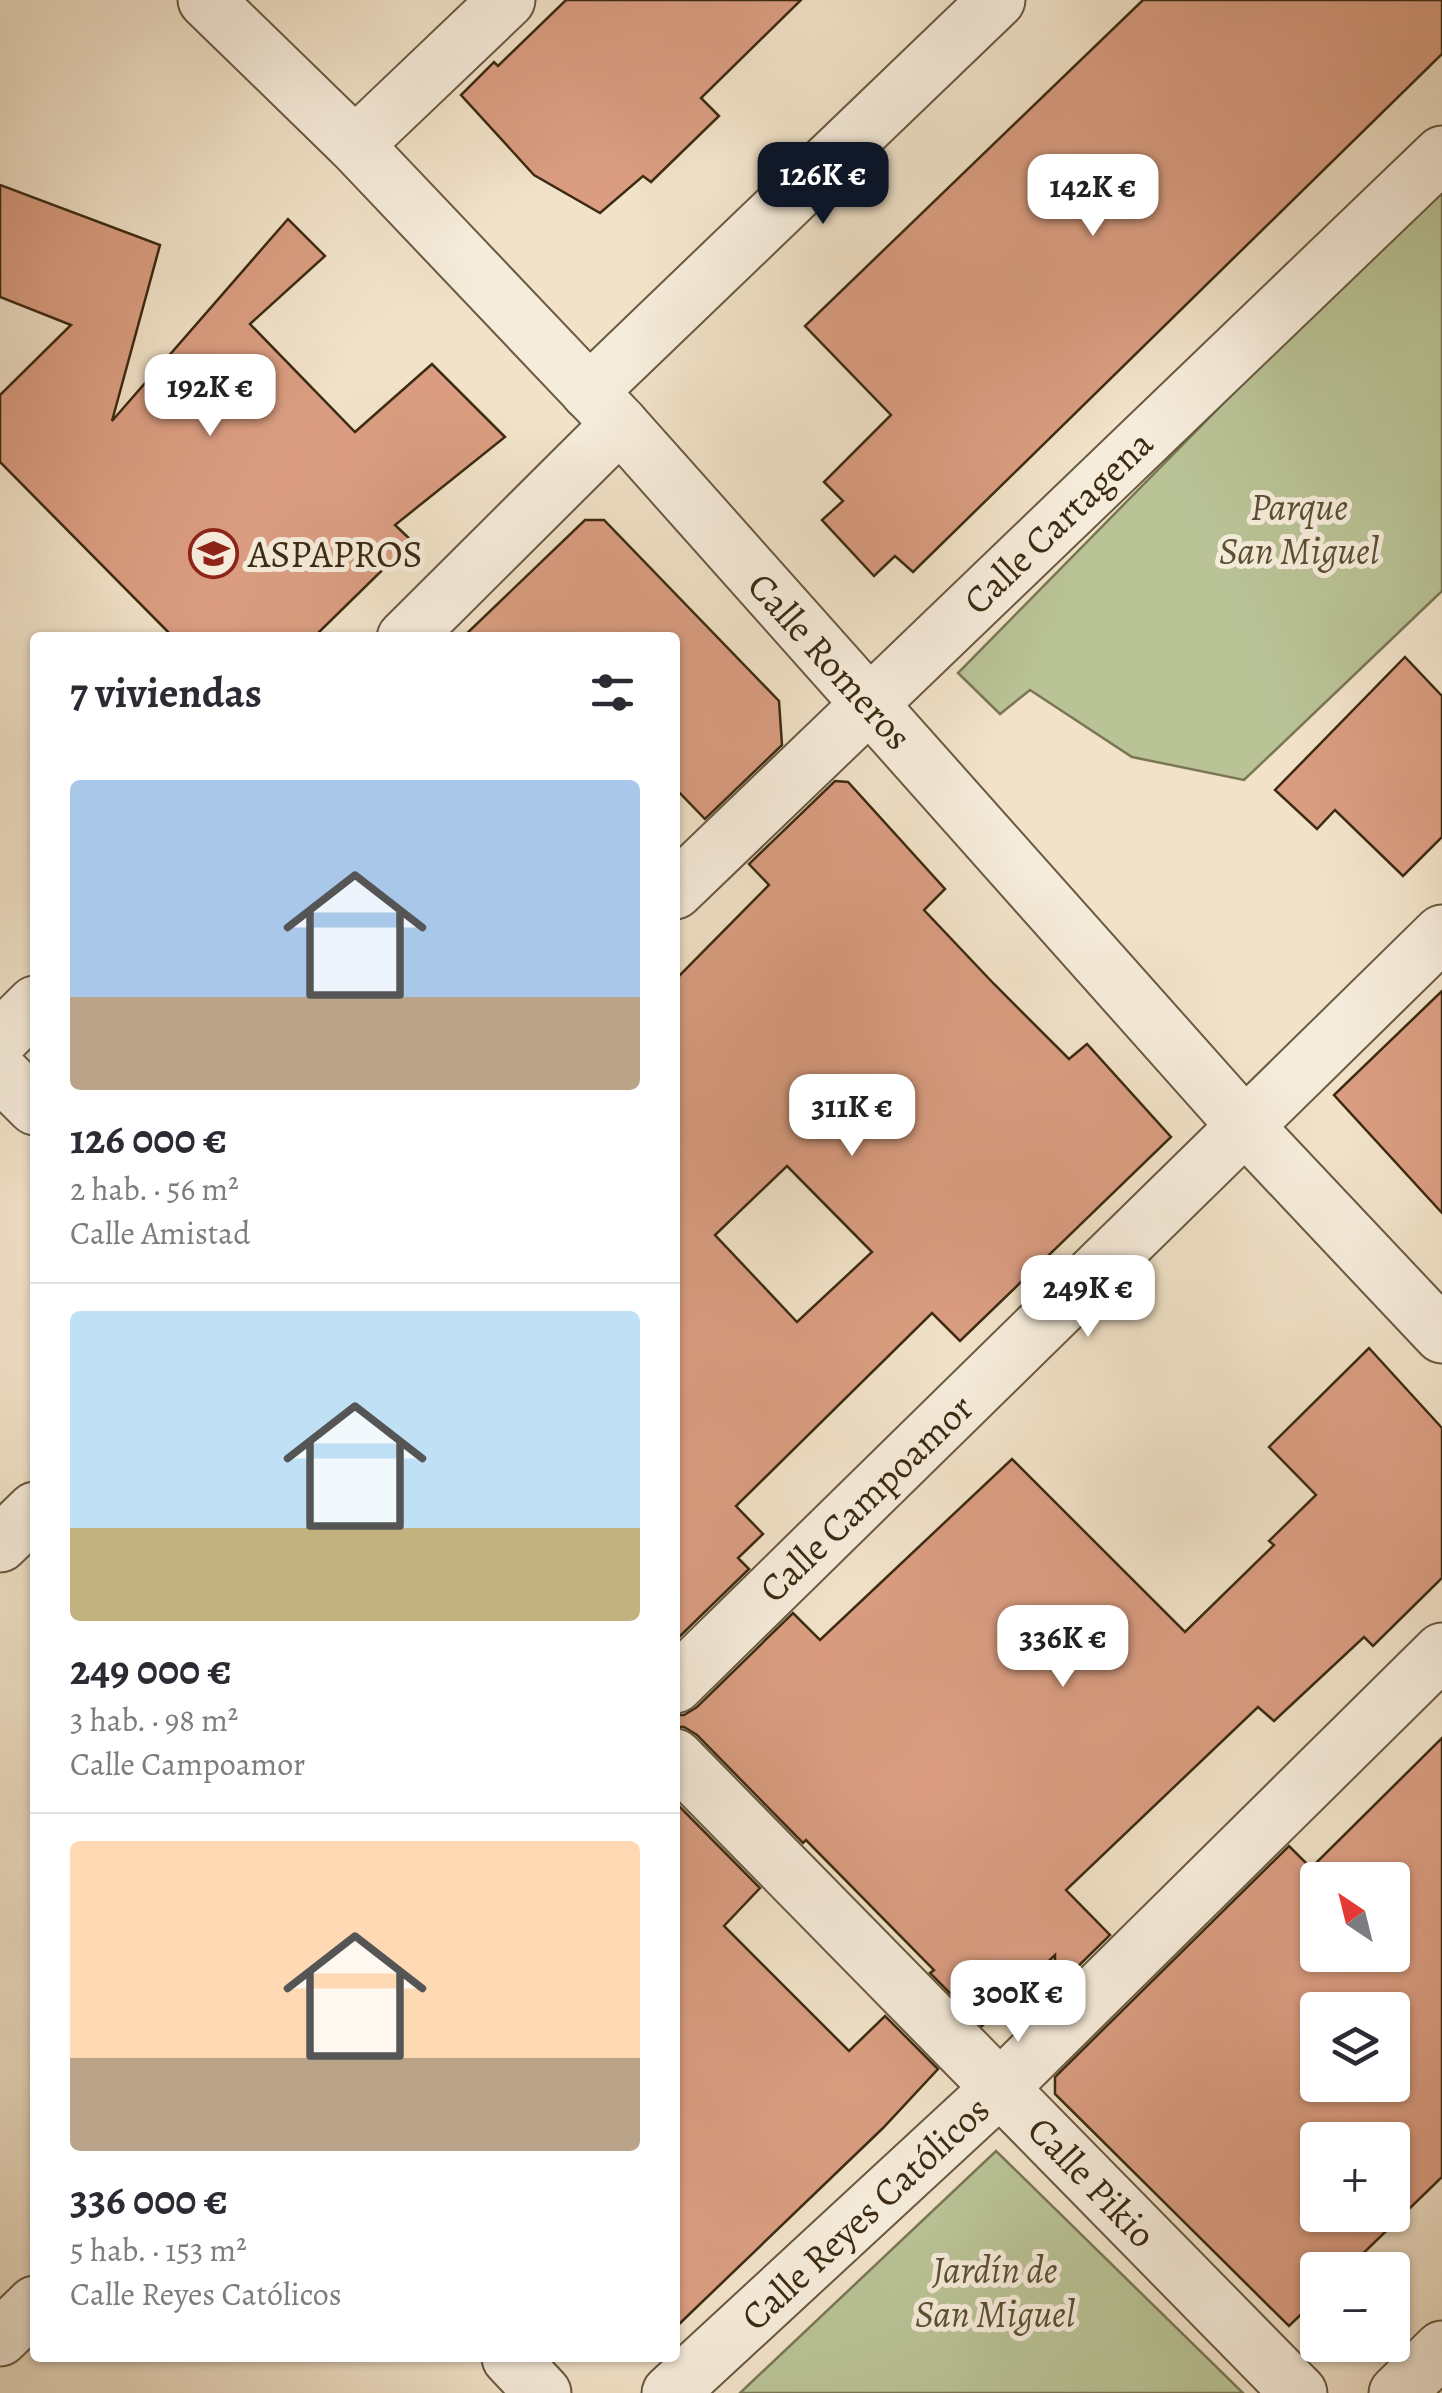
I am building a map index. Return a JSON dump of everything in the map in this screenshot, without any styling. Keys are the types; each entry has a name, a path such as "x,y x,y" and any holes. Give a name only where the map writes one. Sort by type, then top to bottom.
{"street":[{"name":"Calle Romeros","path":"206,0 355,146 604,408 1245,1126 1442,1335"},
{"path":"355,146 507,0"},
{"path":"410,632 604,408 997,0"},
{"name":"Calle Cartagena","path":"680,886 1442,154"},
{"name":"Calle Campoamor","path":"680,1680 1442,933"},
{"path":"0,1039 30,1009"},
{"path":"0,1072 30,1102"},
{"path":"0,1544 30,1515"},
{"name":"Calle Reyes Católicos","path":"670,2393 1000,2088 1442,1650"},
{"name":"Calle Pikio","path":"680,1762 1299,2393"},
{"path":"0,2338 30,2309"},
{"path":"1397,2393 1442,2348"},
{"path":"514,2362 543,2393"}],"green space":[{"name":"Parque San Miguel","path":"1442,181 1442,591 1244,780 1132,757 1030,690 1000,714 958,673"},
{"name":"Jardín de San Miguel","path":"996,2151 1243,2393 740,2393"}],"building":[{"path":"566,0 801,0 701,98 719,116 651,182 643,176 600,213 534,175 461,95 494,62 498,66"},
{"path":"1143,0 1442,0 1442,54 913,572 895,556 874,576 822,520 843,501 824,482 891,415 805,326"},
{"path":"0,185 160,245 112,421 288,219 325,256 250,324 355,432 432,364 505,437 395,525 412,541 319,632 168,632 0,462 0,395 71,325 0,297"},
{"path":"585,520 604,520 779,701 782,745 705,819 680,793 680,632 468,632"},
{"path":"1405,657 1442,696 1442,837 1403,876 1335,810 1317,829 1275,790"},
{"path":"835,781 848,782 945,889 924,910 1069,1059 1087,1044 1171,1137 960,1341 932,1313 736,1506 763,1534 738,1558 749,1569 680,1636 680,975 769,885 749,864","holes":["787,1166 872,1252 797,1322 715,1235"]},
{"path":"1442,991 1442,1213 1334,1095"},
{"path":"1369,1348 1442,1428 1442,1578 1373,1646 1364,1637 1274,1721 1258,1707 1066,1890 1110,1935 1055,1989 1055,1955 982,2026 930,1973 934,1970 806,1840 803,1843 697,1735 680,1727 680,1715 697,1707 793,1613 820,1640 1012,1459 1185,1632 1274,1545 1269,1541 1316,1495 1269,1447"},
{"path":"1442,1738 1442,2177 1410,2208 1410,2122 1300,2122 1300,2232 1385,2232 1365,2252 1300,2252 1300,2315 1289,2326 1055,2094 1055,2077 1289,1846 1305,1862 1300,1862 1300,1972 1410,1972 1410,1862 1317,1862"},
{"path":"680,1807 760,1888 724,1926 849,2051 885,2016 938,2069 883,2128 680,2323"}],"place":[{"name":"ASPAPROS","path":"213,554"}]}
